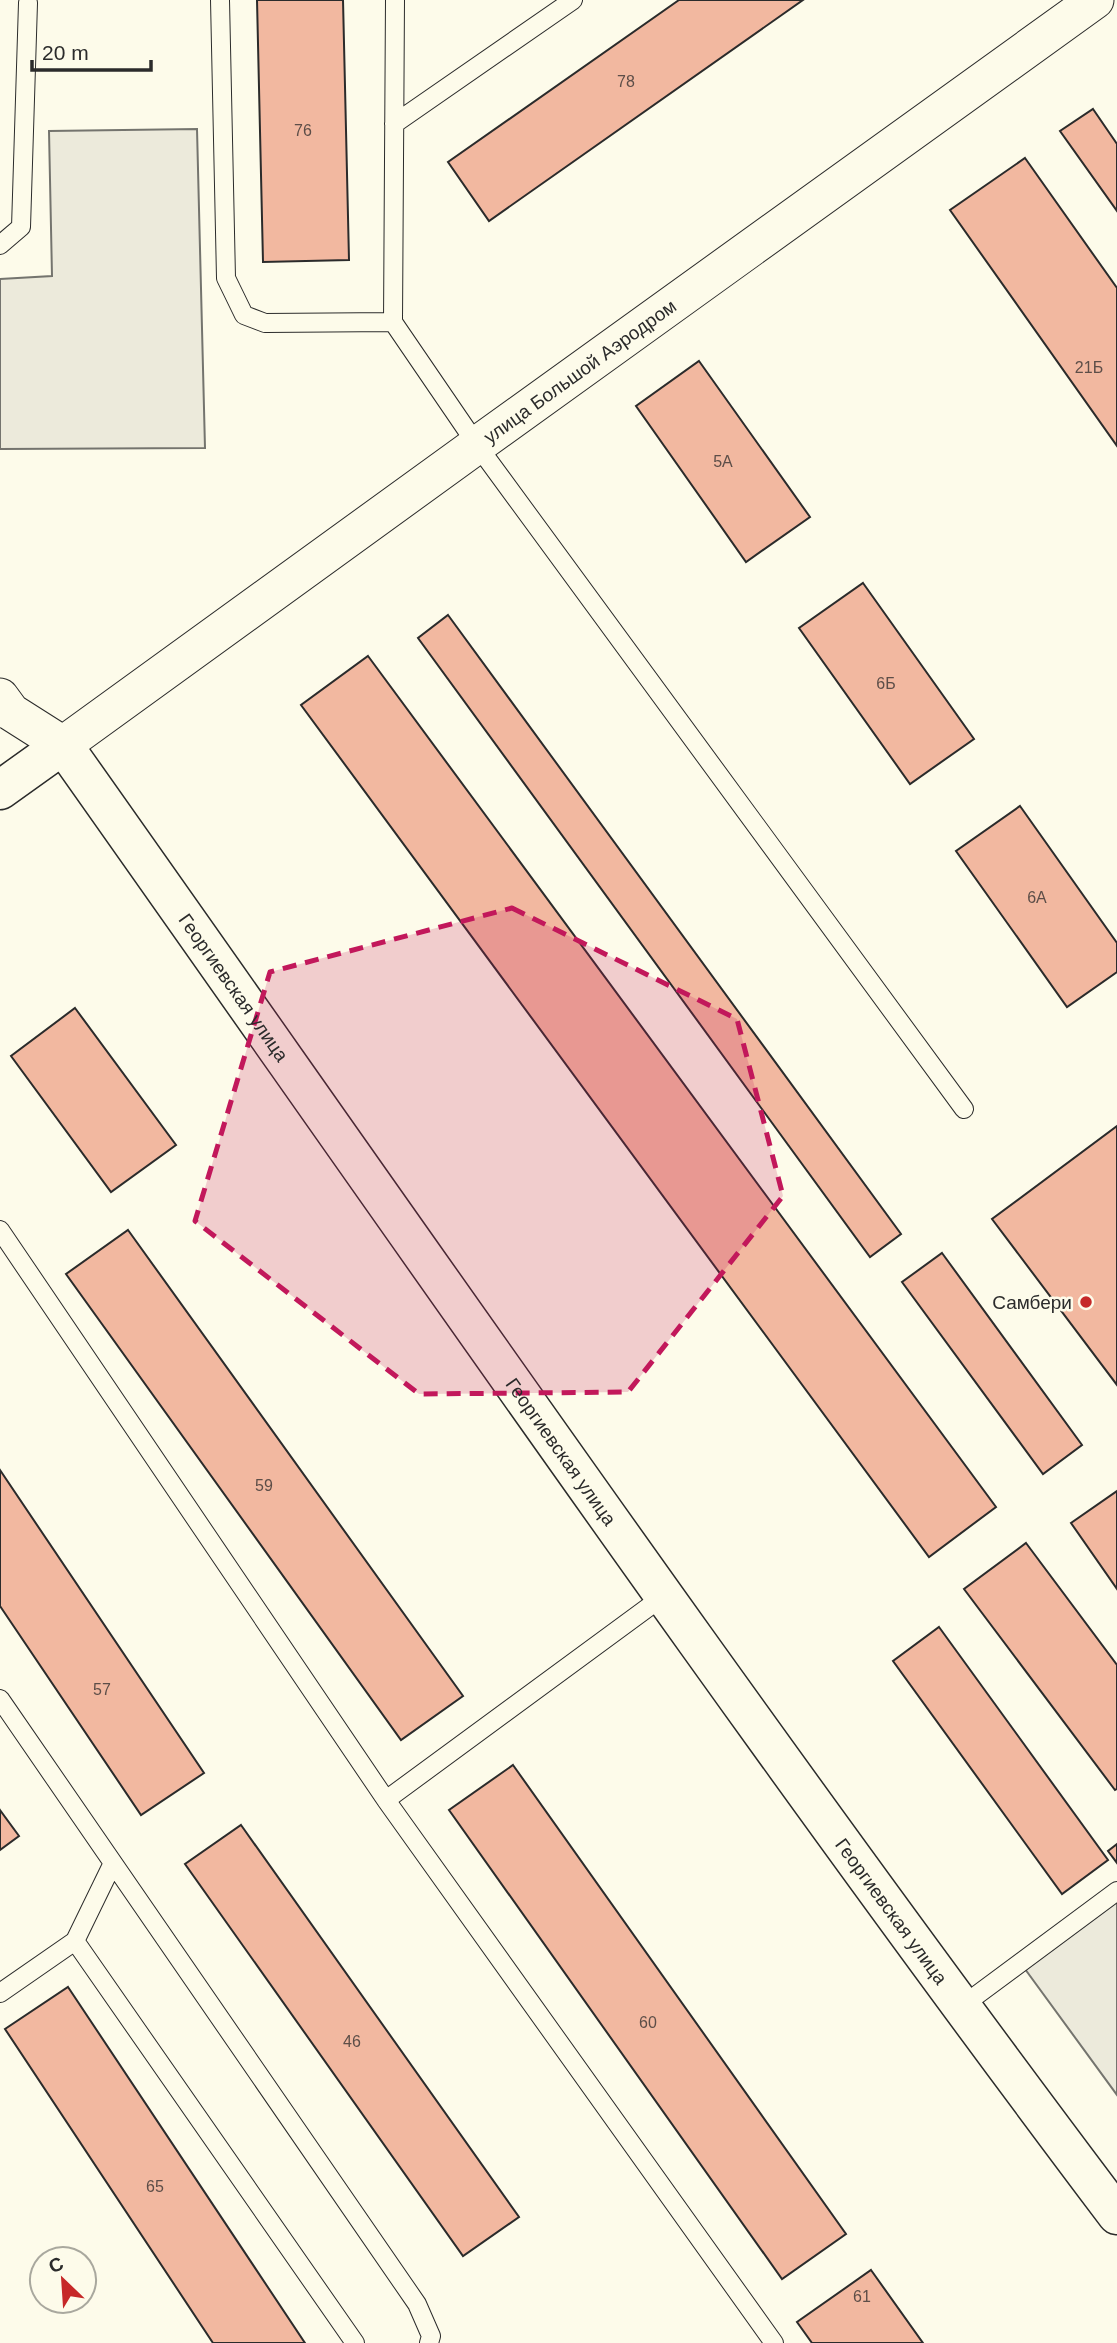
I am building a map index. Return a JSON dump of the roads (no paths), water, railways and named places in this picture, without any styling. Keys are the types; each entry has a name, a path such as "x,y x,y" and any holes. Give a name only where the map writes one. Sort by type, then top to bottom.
{"street":[{"name":"улица Большой Аэродром","path":"63,745 1095,0"},
{"name":"Георгиевская улица","path":"0,697 11,712 63,745 665,1595 962,2006 1117,2215"},
{"path":"0,790 63,745"}],"lane":[{"path":"220,0 226,278 244,315 265,323 393,322"},
{"path":"395,0 393,322 477,444 964,1109"},
{"path":"394,124 573,0"},
{"path":"0,245 21,227 28,3"},
{"path":"0,1230 386,1800 774,2343"},
{"path":"386,1800 665,1595"},
{"path":"0,1699 417,2304 431,2336 429,2343"},
{"path":"0,1993 75,1941 112,1865"},
{"path":"962,2006 1117,1891"},
{"path":"75,1941 355,2343"}],"place":[{"name":"Самбери","path":"1086,1302"}]}
